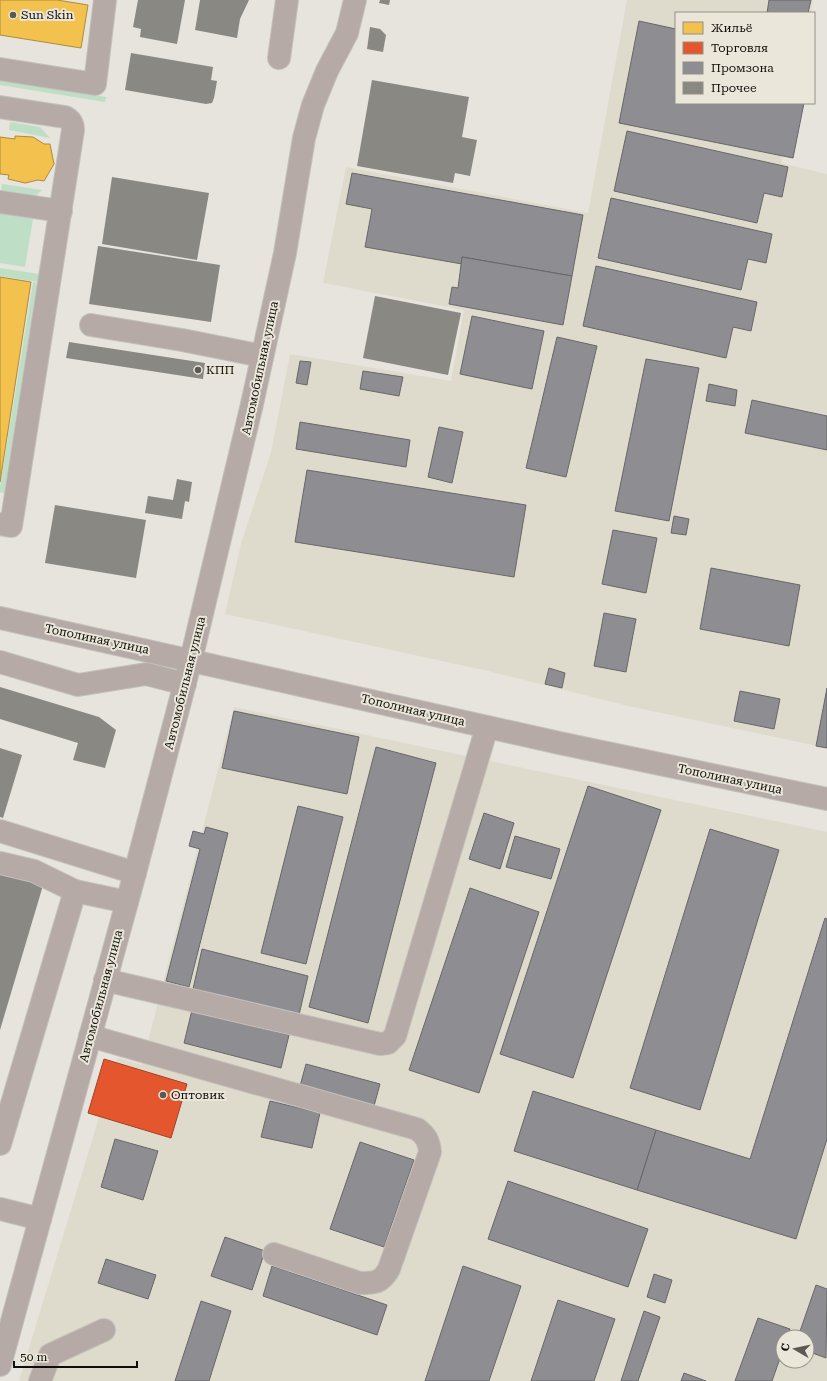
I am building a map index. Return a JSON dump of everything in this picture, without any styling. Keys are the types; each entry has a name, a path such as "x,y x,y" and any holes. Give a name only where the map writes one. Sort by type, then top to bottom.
{"street":[{"path":"0,69 95,84 105,0"},
{"path":"279,58 287,0"},
{"name":"Автомобильная улица","path":"0,1365 135,873 191,660 285,253 304,138 313,105 326,72 348,33 355,0"},
{"path":"0,106 65,117 70,119 73,124 61,211 11,526 0,524"},
{"path":"0,202 61,211"},
{"path":"91,325 182,340 262,356"},
{"name":"Тополиная улица","path":"0,618 487,727 827,799"},
{"path":"0,662 78,685 146,674 185,684"},
{"path":"105,980 380,1044 388,1043 395,1036 487,727"},
{"path":"0,831 135,873"},
{"path":"0,863 34,871 75,891 127,902"},
{"path":"0,1144 75,891"},
{"path":"90,1036 417,1129 425,1135 429,1143 430,1152 389,1269 384,1278 372,1283 360,1283 274,1254"},
{"path":"0,1209 40,1219"},
{"path":"40,1381 50,1355 104,1330"}],"shaded area":[{"path":"627,0 813,0 811,12 675,12 675,104 793,104 781,163 827,174 827,748 628,706 488,671 225,614 241,544 271,452 290,354 451,381 464,310 323,283 346,167 588,213"},
{"path":"234,707 827,832 827,1381 19,1381 117,1058 142,1065"}],"green space":[{"path":"0,80 106,97 105,102 0,85"},
{"path":"10,122 40,127 50,138 9,130"},
{"path":"2,184 42,190 29,202 0,197"},
{"path":"0,214 33,219 25,267 0,263"},
{"path":"0,268 39,274 38,282 0,276"},
{"path":"33,282 37,283 4,493 0,492 0,487"}],"building: Жильё":[{"path":"0,0 57,0 88,5 81,48 0,35"},
{"path":"15,136 33,137 44,144 50,144 54,164 44,181 38,180 25,183 8,179 9,175 0,174 0,137 15,139"},
{"path":"0,277 31,282 0,482"}],"building: Торговля":[{"path":"104,1059 187,1084 171,1138 88,1113"}],"building: Промзона":[{"path":"769,0 811,0 808,12 767,12"},
{"path":"639,21 675,29 675,104 804,104 793,158 619,123"},
{"path":"627,131 788,167 782,197 764,193 757,223 614,191"},
{"path":"352,173 583,215 572,276 462,257 462,264 365,247 372,209 346,204"},
{"path":"611,198 772,234 766,263 748,259 741,290 598,258"},
{"path":"462,257 572,276 563,325 449,304 452,287 458,288"},
{"path":"596,266 757,302 751,331 733,327 726,358 583,326"},
{"path":"472,316 544,331 532,389 460,374"},
{"path":"557,337 597,346 566,477 526,468"},
{"path":"646,359 699,368 669,521 615,511"},
{"path":"300,361 311,362 307,385 296,383"},
{"path":"363,371 403,377 399,396 360,389"},
{"path":"709,384 737,390 735,406 706,401"},
{"path":"752,400 827,416 827,450 745,433"},
{"path":"300,422 410,440 406,467 296,449"},
{"path":"439,427 463,432 452,483 428,477"},
{"path":"307,470 526,505 514,577 295,542"},
{"path":"674,516 689,519 686,535 671,533"},
{"path":"613,530 657,538 646,593 602,584"},
{"path":"711,568 800,585 789,646 700,629"},
{"path":"604,613 636,619 626,672 594,666"},
{"path":"549,668 565,673 562,688 545,684"},
{"path":"827,688 827,748 816,746"},
{"path":"740,691 780,699 774,729 734,721"},
{"path":"234,711 359,737 347,794 222,768"},
{"path":"376,747 436,763 368,1023 309,1007"},
{"path":"588,786 661,810 573,1078 500,1054"},
{"path":"298,806 343,817 306,964 261,953"},
{"path":"484,813 514,823 500,869 469,859"},
{"path":"206,827 228,833 189,987 166,981 200,849 189,846 193,831 204,834"},
{"path":"710,829 779,850 700,1110 630,1088"},
{"path":"515,836 560,849 551,879 506,867"},
{"path":"470,888 539,912 479,1093 409,1070"},
{"path":"825,918 827,919 827,1139 796,1239 637,1190 656,1130 750,1159"},
{"path":"202,949 308,976 299,1015 193,989"},
{"path":"192,1010 289,1035 281,1068 184,1043"},
{"path":"306,1064 380,1084 374,1106 300,1086"},
{"path":"533,1091 656,1130 637,1190 514,1151"},
{"path":"270,1101 320,1113 312,1148 261,1137"},
{"path":"115,1139 158,1151 143,1200 101,1187"},
{"path":"360,1142 414,1160 384,1247 330,1229"},
{"path":"508,1181 648,1229 628,1287 488,1239"},
{"path":"225,1237 265,1251 252,1290 211,1276"},
{"path":"106,1259 156,1275 148,1299 98,1283"},
{"path":"272,1266 387,1305 377,1335 263,1296"},
{"path":"463,1266 521,1286 489,1381 425,1381"},
{"path":"654,1274 672,1280 665,1303 647,1297"},
{"path":"816,1285 827,1289 826,1358 815,1354 815,1329 801,1329"},
{"path":"558,1300 615,1319 594,1381 531,1381"},
{"path":"201,1301 231,1311 209,1381 175,1381"},
{"path":"644,1311 660,1317 638,1381 621,1381"},
{"path":"758,1318 790,1329 775,1329 775,1369 776,1369 772,1381 735,1381"},
{"path":"684,1373 706,1381 681,1381"}],"building: Прочее":[{"path":"138,0 185,0 177,44 140,37 141,29 133,27"},
{"path":"200,0 249,0 240,19 237,38 195,30"},
{"path":"380,0 390,0 389,5 379,3"},
{"path":"370,27 380,29 386,35 383,52 367,49"},
{"path":"131,53 213,67 211,80 217,81 212,103 206,104 125,90"},
{"path":"372,80 469,97 462,137 477,140 470,176 455,173 453,183 357,166"},
{"path":"112,177 209,193 197,260 102,244"},
{"path":"98,246 220,265 211,322 89,304"},
{"path":"375,296 461,313 448,375 363,358"},
{"path":"69,342 205,363 203,379 66,358"},
{"path":"177,479 192,482 189,502 185,501 182,519 145,513 148,496 173,500"},
{"path":"55,505 146,520 136,578 45,563"},
{"path":"0,687 99,717 116,730 105,768 73,760 78,743 0,719"},
{"path":"0,748 22,755 3,818 0,817"},
{"path":"0,869 44,882 0,1030"}],"place":[{"name":"Sun Skin","path":"13,15"},
{"name":"КПП","path":"198,370"},
{"name":"Оптовик","path":"163,1095"}]}
